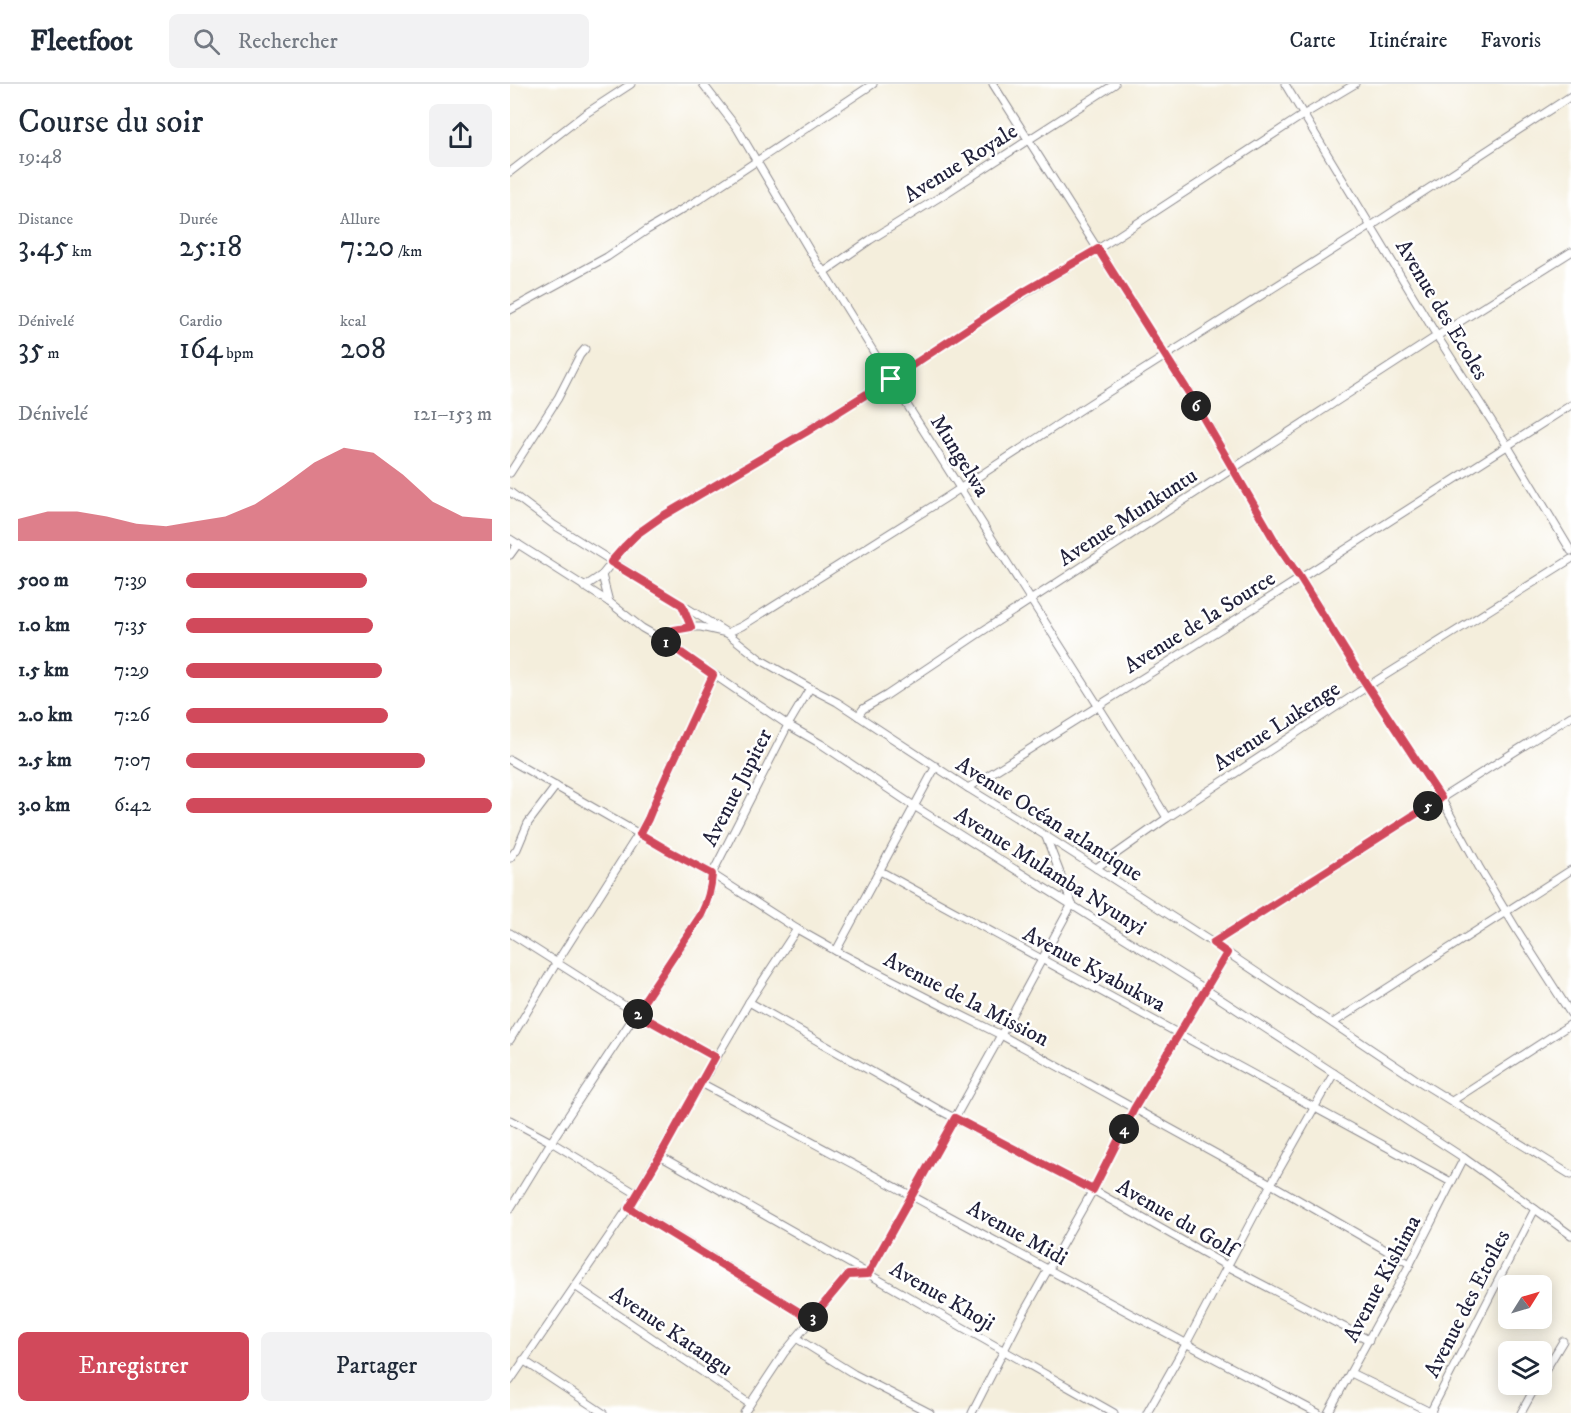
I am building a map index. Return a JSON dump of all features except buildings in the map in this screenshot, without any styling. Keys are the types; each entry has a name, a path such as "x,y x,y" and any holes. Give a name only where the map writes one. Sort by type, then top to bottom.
{"street":[{"path":"510,172 585,114 631,84"},
{"name":"Mungelwa","path":"704,84 737,128 817,263 1135,763 1167,818"},
{"path":"510,310 607,256 757,162 873,84"},
{"path":"993,84 1166,356 1276,543 1441,798 1479,867 1571,1014"},
{"name":"Avenue Royale","path":"824,272 870,240 1115,84"},
{"name":"Avenue des Ecoles","path":"1285,84 1437,336 1571,551"},
{"path":"584,587 602,575 637,534 661,517 891,379 1022,293 1098,249 1303,115 1355,84"},
{"path":"663,640 674,630 691,627 727,633 757,617 1571,96"},
{"name":"Avenue Munkuntu","path":"858,716 862,709 887,695 1030,599 1571,252"},
{"path":"510,473 558,398 585,349"},
{"name":"Avenue de la Source","path":"968,788 1246,614 1571,405"},
{"name":"Avenue Océan atlantique","path":"510,492 554,525 727,633 761,660 837,702 1213,943 1417,1080 1571,1175"},
{"name":"Avenue Mulamba Nyunyi","path":"510,539 609,602 642,628 788,725 1206,989 1464,1158 1571,1235"},
{"path":"510,555 518,544"},
{"name":"Avenue Lukenge","path":"1096,868 1167,818 1368,686 1571,559"},
{"path":"602,575 609,602"},
{"path":"682,605 691,627"},
{"path":"510,1040 557,962 640,834 713,675"},
{"name":"Avenue Jupiter","path":"510,1209 701,915 708,901 712,874 788,725 810,688"},
{"path":"1213,943 1571,716"},
{"name":"Avenue de la Mission","path":"510,760 712,874 797,929 836,951 1001,1035 1271,1184 1410,1264"},
{"path":"836,951 936,766"},
{"path":"510,858 517,849 528,823 556,786"},
{"path":"744,1413 774,1366 848,1275 868,1274 1072,904 1046,836"},
{"path":"1333,1023 1571,870"},
{"name":"Avenue Kyabukwa","path":"880,871 1450,1182"},
{"path":"510,1381 629,1208 748,1002 797,929"},
{"path":"510,933 636,1013 715,1057"},
{"path":"972,1413 1004,1350 1093,1190 1134,1109 1227,953"},
{"name":"Avenue du Golf","path":"748,1002 955,1118 1093,1190 1227,1266 1369,1340"},
{"path":"1452,1101 1571,1024"},
{"path":"1147,1413 1334,1073"},
{"name":"Avenue Midi","path":"701,1083 1318,1413"},
{"path":"510,1120 637,1194"},
{"name":"Avenue Khoji","path":"660,1156 1114,1413"},
{"name":"Avenue Kishima","path":"1328,1413 1410,1264 1464,1158"},
{"path":"629,1208 812,1318"},
{"name":"Avenue des Etoiles","path":"1430,1413 1535,1209"},
{"name":"Avenue Katangu","path":"575,1286 750,1404"},
{"path":"796,1338 854,1374 930,1413"},
{"path":"1552,1359 1563,1341"},
{"path":"524,1360 603,1413"},
{"path":"1351,1373 1430,1413"},
{"path":"1521,1413 1531,1395"}],"route":[{"path":"1098,249 1189,393 1276,543 1441,798 1213,943 1227,953 1134,1109 1093,1190 955,1118 868,1274 848,1275 812,1318 629,1208 715,1057 636,1013 701,915 711,888 712,874 640,834 713,675 663,640 674,630 691,627 682,605 611,562 637,534 661,517 891,379 1022,293 1098,249"}]}
